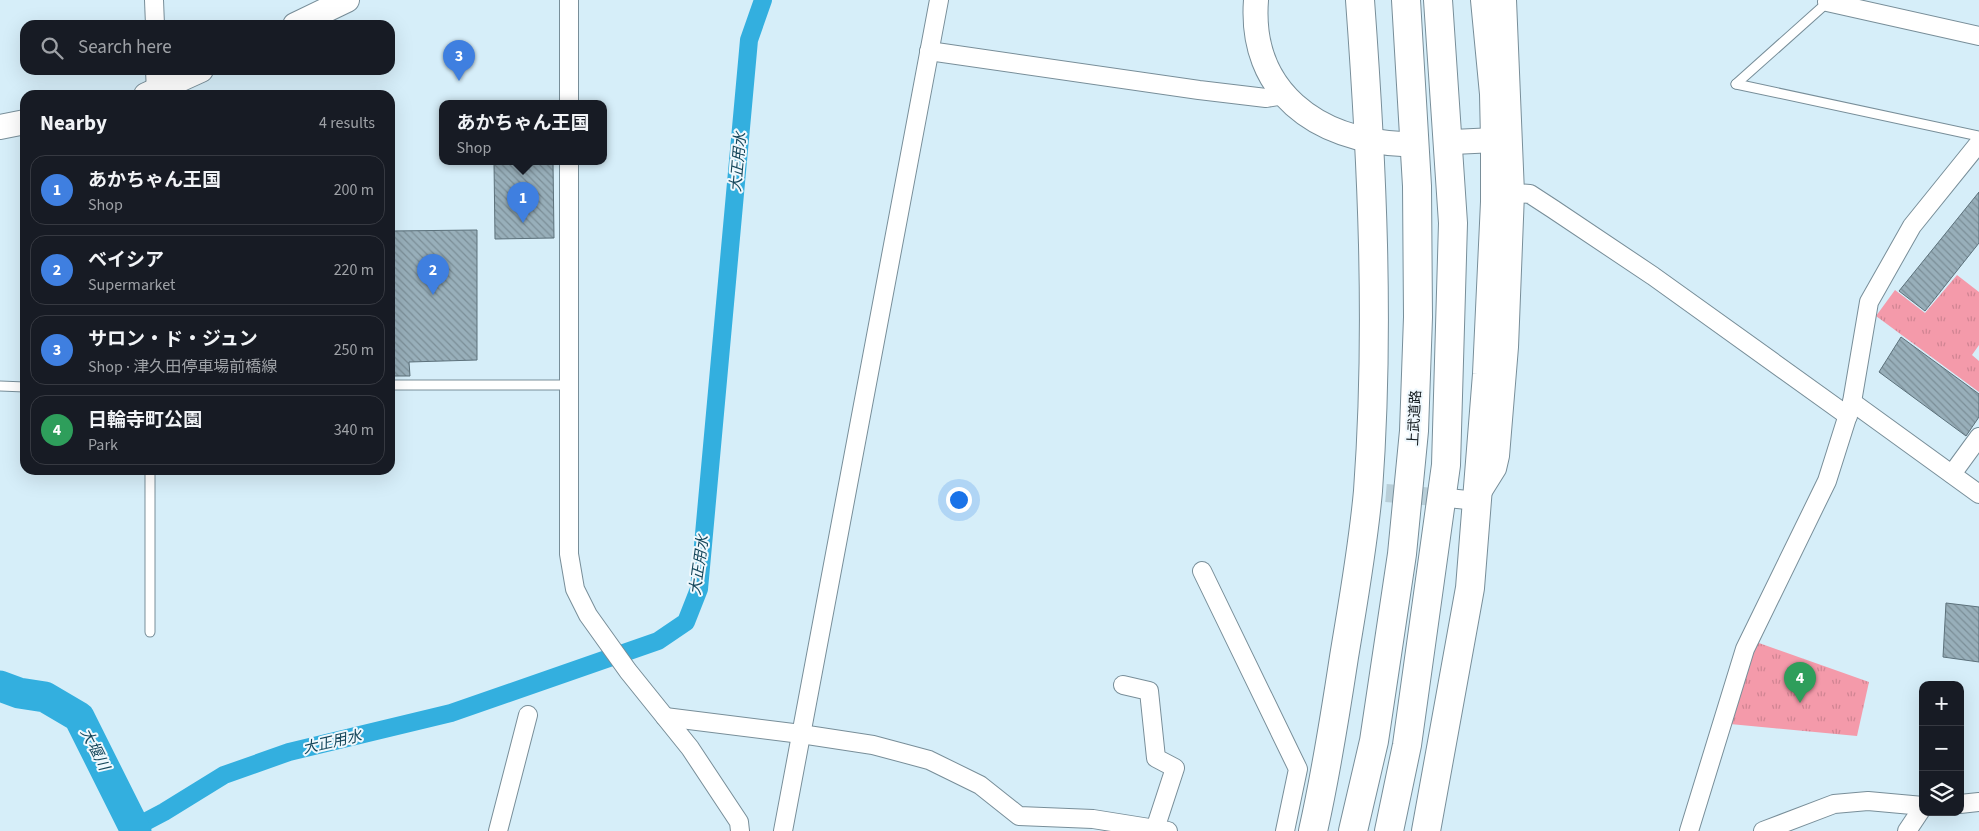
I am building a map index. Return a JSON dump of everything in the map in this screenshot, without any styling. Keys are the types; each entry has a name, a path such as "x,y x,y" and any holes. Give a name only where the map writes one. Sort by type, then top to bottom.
{"highway":[{"path":"1313,831 1323,786 1358,572 1377,492 1373,371 1370,142 1360,0"},
{"name":"上武道路","path":"1353,831 1374,741 1402,554 1414,431 1418,317 1417,186 1406,0"},
{"path":"1389,831 1407,745 1446,465 1453,222 1438,0"},
{"path":"1426,831 1470,588 1478,501 1488,354 1495,202 1494,94 1485,0"}],"street":[{"path":"154,0 154,20"},
{"path":"305,20 347,0"},
{"path":"569,0 569,100"},
{"path":"783,831 939,0"},
{"path":"1256,0 1256,28 1260,47 1273,80 1284,95 1302,112 1318,123 1350,137 1370,142 1402,144"},
{"path":"1448,498 1478,501 1497,469 1500,456 1509,348 1515,193 1507,0"},
{"path":"1829,1 1979,36"},
{"path":"929,51 1199,90 1266,98 1284,95"},
{"path":"151,89 188,75"},
{"path":"0,127 20,123"},
{"path":"1453,142 1495,140"},
{"path":"1689,831 1745,649 1827,481 1850,409 1869,302 1912,226 1978,144"},
{"path":"569,165 569,554 575,589 588,615 628,671 690,748 739,822 740,831"},
{"path":"1515,193 1530,194 1850,409 1952,474 1979,494"},
{"path":"1952,474 1979,437"},
{"path":"1202,571 1298,769 1285,831"},
{"path":"665,717 801,734 873,746 928,760 980,785 1019,816 1093,819 1162,830 1174,768 1156,758 1149,691 1123,685"},
{"path":"498,831 528,715"},
{"path":"1763,831 1834,804 1868,801 1919,807"},
{"path":"1964,804 1979,802"},
{"path":"1907,831 1919,813"}],"lane":[{"path":"1829,1 1736,84 1978,144"},
{"path":"395,384 570,385"},
{"path":"0,386 20,387"},
{"path":"150,475 150,632"}],"green space":[{"path":"1957,275 1979,292 1979,345 1972,355 1979,361 1979,392 1876,316 1895,290 1925,313"},
{"path":"1756,642 1869,682 1857,736 1730,724"}],"building":[{"path":"494,165 553,165 554,238 495,239"},
{"path":"1979,192 1979,243 1925,311 1899,291"},
{"path":"477,230 477,360 409,362 410,376 395,376 395,231"},
{"path":"1901,337 1979,394 1979,417 1966,436 1879,372"},
{"path":"1946,603 1979,607 1979,662 1943,657"}],"waterway":[{"name":"大正用水","path":"128,831 164,812 224,775 289,752 451,713 658,641 686,622 699,589 749,40 763,0"},
{"name":"大堰川","path":"0,686 19,693 45,697 79,717 136,831"}],"tunnel":[{"path":"1386,493 1448,498"}],"place":[{"name":"サロン・ド・ジュン","path":"459,81"},
{"name":"あかちゃん王国","path":"523,223"},
{"name":"ベイシア","path":"433,295"},
{"name":"日輪寺町公園","path":"1800,703"}]}
